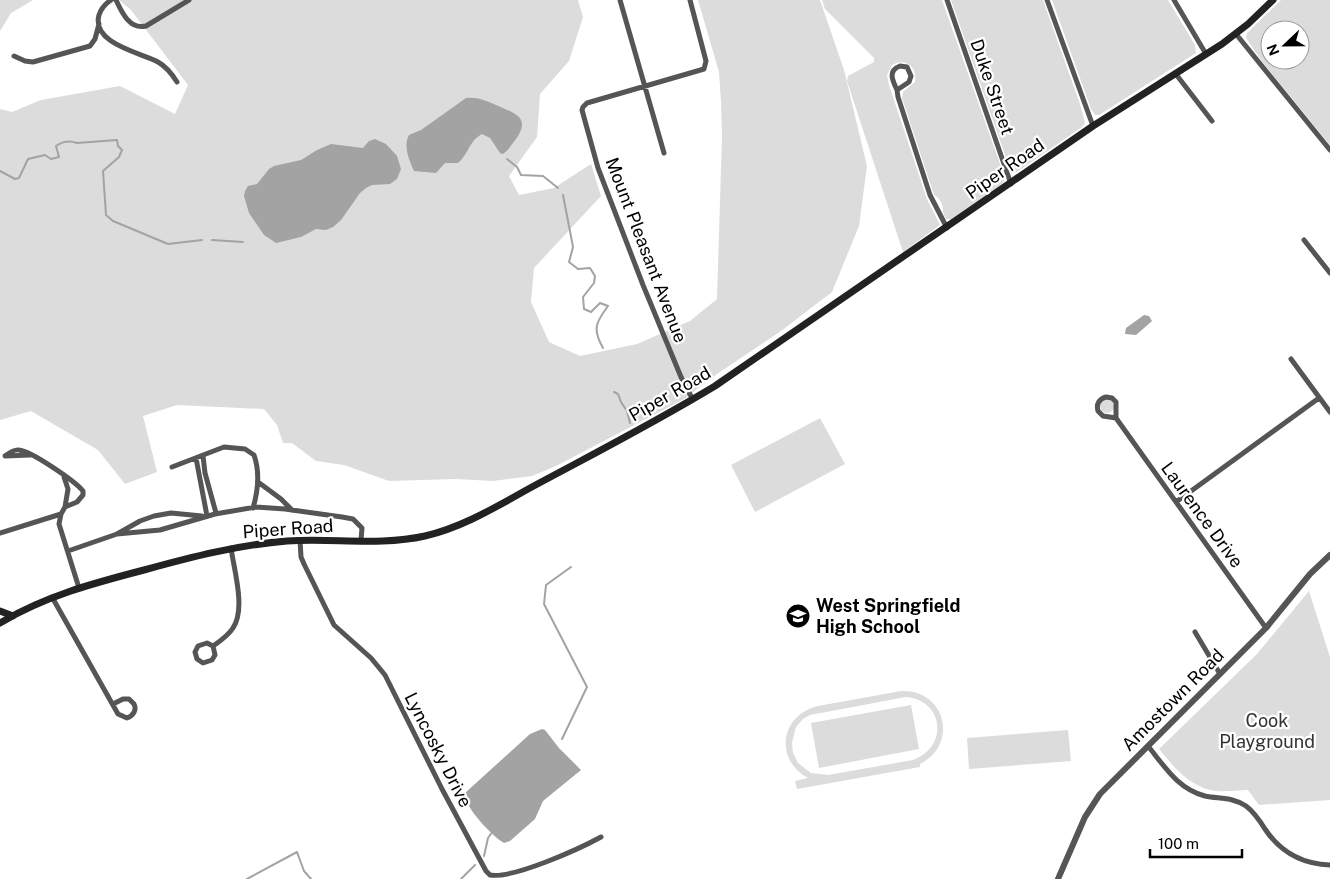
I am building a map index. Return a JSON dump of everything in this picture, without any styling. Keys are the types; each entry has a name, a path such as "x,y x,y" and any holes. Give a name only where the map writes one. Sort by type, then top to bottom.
{"main road":[{"name":"Piper Road","path":"0,623 52,597 79,588 231,548 300,540 393,540 415,538 442,531 464,522 692,400 741,369 1011,184 1092,126 1236,34 1273,0"},
{"path":"0,611 13,616"}],"street":[{"path":"14,56 25,62 33,62 90,46 95,39 100,12 106,3 111,0"},
{"path":"116,0 127,19 140,28 189,0"},
{"path":"620,0 664,152"},
{"path":"646,86 701,70 706,64 690,0"},
{"name":"Duke Street","path":"946,0 1011,184"},
{"path":"1047,0 1092,126"},
{"path":"1174,0 1206,54"},
{"path":"99,24 104,34 112,42 157,62 168,70 177,82"},
{"path":"1236,34 1330,150"},
{"path":"897,90 911,79 909,70 903,66 894,68 892,80 897,90 930,195 947,228"},
{"path":"1175,73 1212,121"},
{"name":"Mount Pleasant Avenue","path":"646,86 590,103 583,107 582,115 602,176 655,316 680,377 692,400"},
{"path":"1304,240 1330,273"},
{"path":"1291,359 1330,412"},
{"name":"Laurence Drive","path":"1116,418 1105,416 1099,412 1097,406 1101,399 1108,396 1115,400 1117,407 1116,418 1266,628"},
{"path":"1176,502 1319,398"},
{"path":"172,467 224,447 245,450 254,455 256,461 258,490 253,508"},
{"path":"2,456 18,450 60,473 81,488 84,493 78,502 65,507"},
{"path":"203,456 205,473 216,513"},
{"path":"196,458 207,516"},
{"path":"60,473 66,480 68,489 60,524 79,588"},
{"path":"258,482 292,510"},
{"path":"117,534 160,530 216,513 253,508 292,510 353,519 362,528 362,540"},
{"path":"0,533 61,514"},
{"path":"68,551 117,534 140,521 154,516 171,514 207,516"},
{"name":"Lyncosky Drive","path":"300,540 301,557 334,624 371,658 385,676 448,802 490,875 507,876 531,868 572,852 601,837"},
{"path":"213,646 232,631 238,616 238,597 231,548"},
{"name":"Amostown Road","path":"1058,879 1093,803 1110,783 1266,628 1310,574 1330,555"},
{"path":"52,597 118,714 124,717 131,716 135,709 133,702 127,699 113,704"},
{"path":"1195,632 1220,674"},
{"path":"207,643 213,646 215,653 212,660 205,663 197,659 196,650 200,644 207,643"},
{"path":"1148,746 1167,771 1183,786 1201,795 1234,800 1243,804 1254,814 1276,843 1286,852 1303,861 1330,865"}],"green space":[{"path":"0,0 33,0 11,13 0,31"},
{"path":"119,0 578,0 583,17 569,61 540,94 537,137 509,176 519,195 554,188 591,164 601,196 534,268 531,302 549,342 580,356 637,344 690,321 717,299 722,136 721,102 719,72 698,0 820,0 844,70 867,166 859,226 832,292 781,331 717,374 684,399 556,466 532,476 493,481 456,479 389,481 344,465 316,461 292,443 283,443 277,425 264,409 177,405 143,416 157,472 125,484 98,450 31,411 0,420 0,109 12,112 41,100 120,86 175,114 188,85 131,10"},
{"path":"822,0 942,0 1004,175 1002,184 951,219 946,219 941,202 934,195 902,98 903,92 915,82 915,72 906,63 902,62 892,65 887,75 889,85 927,199 940,225 903,252 847,81 848,76 874,62 874,58 825,9"},
{"path":"951,0 1043,0 1085,123 1017,172 1010,169"},
{"path":"1052,0 1168,0 1195,45 1196,53 1099,115 1095,115 1091,109"},
{"path":"1281,0 1330,0 1330,145 1269,70 1310,70 1310,20 1260,20"},
{"path":"1260,20 1260,58 1246,38 1247,33"},
{"path":"1107,399 1112,401 1114,406 1112,411 1107,413 1102,411 1100,406 1102,401"},
{"path":"820,418 845,464 755,512 731,465"},
{"name":"Cook Playground","path":"1309,591 1330,657 1330,800 1259,805 1248,790 1217,791 1199,786 1177,770 1159,749 1257,654"},
{"path":"901,691 916,693 928,699 937,708 942,720 943,732 940,744 932,755 920,764 920,767 797,789 795,781 808,778 797,770 790,760 786,750 786,739 789,728 796,719 805,711 818,706","holes":["906,697 919,700 928,706 934,715 937,735 925,754 913,760 828,775 811,773 798,763 793,753 792,743 796,727 803,719 810,715"]},
{"path":"911,705 919,749 819,768 811,723"},
{"path":"1068,730 1071,761 969,769 967,738"}],"shaded area":[{"path":"466,98 485,101 509,110 518,116 522,125 516,139 503,154 500,153 490,138 482,134 474,140 458,163 445,163 436,173 414,171 407,148 409,135 421,130"},
{"path":"375,139 386,144 397,156 401,169 397,179 390,184 372,185 366,188 360,193 341,220 326,230 316,229 301,237 276,243 264,235 249,213 244,196 248,186 257,184 269,169 274,166 301,160 331,144 363,148 369,141"},
{"path":"1144,315 1149,316 1152,321 1136,335 1125,334 1126,328"},
{"path":"542,729 581,770 543,801 535,819 510,841 504,843 486,828 474,813 466,799 465,793 530,734"}],"waterway":[{"path":"0,171 15,179 19,178 28,159 45,155 51,159 59,157 56,146 64,142 117,140 118,146 122,150 119,157 103,171 106,215 113,221 168,244 202,240"},
{"path":"507,159 517,167 521,175 543,176 558,188"},
{"path":"563,195 573,247 569,262 578,269 590,268 595,276 594,283 583,297 584,309 591,312 600,303 608,306 598,321 597,326 597,336 603,348"},
{"path":"212,240 243,242"},
{"path":"614,392 618,394 627,411 630,423"},
{"path":"562,739 587,687 544,604 546,585 571,567"},
{"path":"484,856 488,838 493,831"},
{"path":"247,879 297,852 304,871 311,879"},
{"path":"461,879 475,865"}],"place":[{"name":"West Springfield High School","path":"798,616"}]}
